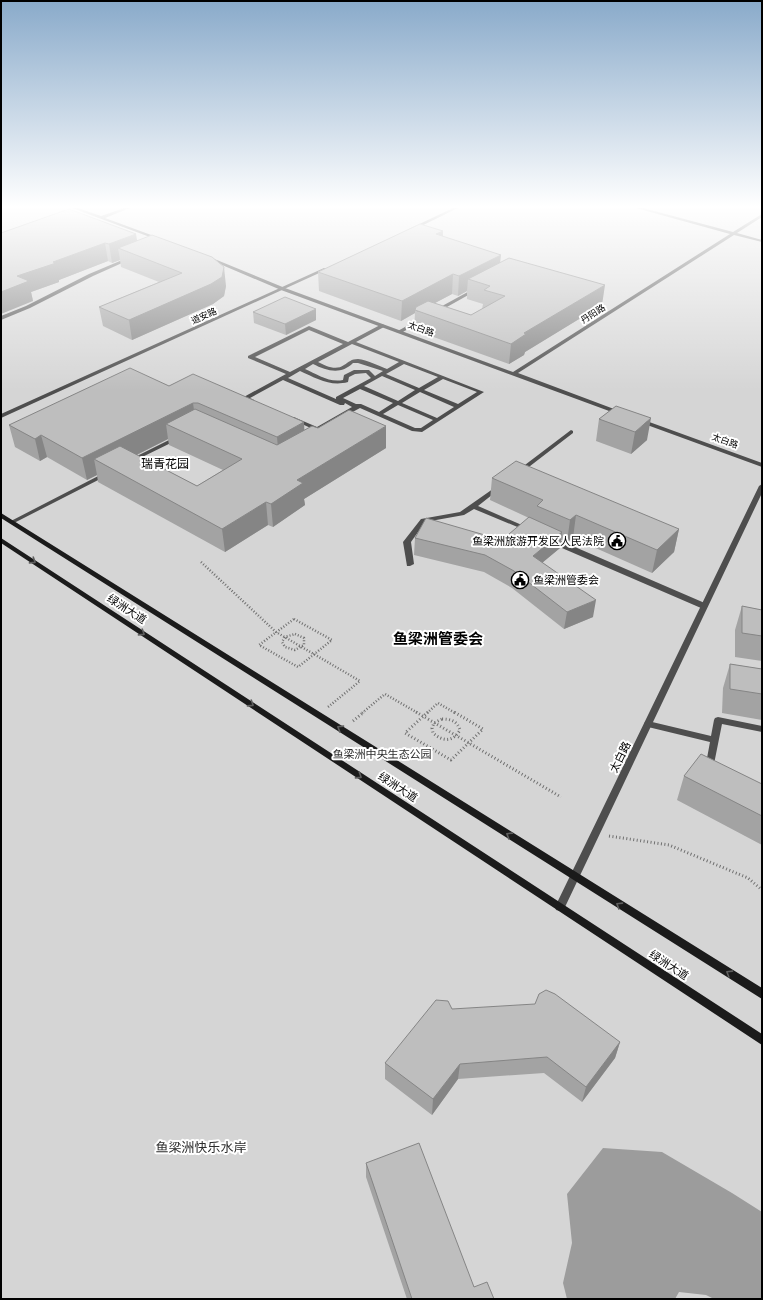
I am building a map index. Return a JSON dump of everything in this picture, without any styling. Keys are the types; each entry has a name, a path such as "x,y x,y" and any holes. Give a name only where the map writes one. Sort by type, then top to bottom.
{"main road":[{"name":"绿洲大道","path":"1,515 762,994"},
{"name":"绿洲大道","path":"1,540 762,1040"}],"street":[{"path":"1,318 28,307 106,269"},
{"name":"太白路","path":"234,269 283,289 382,326 623,414"},
{"name":"道安路","path":"1,416 328,269"},
{"name":"丹阳路","path":"513,374 677,269"},
{"path":"432,313 480,288"},
{"path":"399,332 426,317"},
{"path":"259,404 245,398 382,326"},
{"path":"288,416 317,429 359,405 414,430 422,430 481,392 404,362 309,328 250,357 290,374"},
{"path":"313,362 339,371 347,367 351,362 358,361 388,371"},
{"path":"355,408 338,398 404,362"},
{"path":"300,369 337,383 346,381 346,376 354,372 367,371 374,378"},
{"path":"381,374 458,406"},
{"path":"379,414 442,377"},
{"path":"283,378 355,408"},
{"path":"359,386 437,420"},
{"name":"太白路","path":"637,420 762,465"},
{"path":"410,564 407,542 423,520 462,514 571,432"},
{"path":"122,466 184,434"},
{"path":"12,522 115,469"},
{"name":"太白路","path":"560,907 762,486"},
{"path":"473,506 538,534"},
{"path":"546,537 704,606"},
{"path":"714,778 708,774 718,720 762,729"},
{"path":"648,724 715,740"}],"path":[{"path":"201,562 276,632 360,681 319,714"},
{"path":"294,619 332,640 298,667 259,645 276,632 294,619"},
{"path":"295,634 302,636 306,643 302,647 295,650 287,648 282,642 285,637 295,634"},
{"path":"343,729 385,694 561,797"},
{"path":"438,703 483,729 451,760 405,733 423,716 438,703"},
{"path":"442,719 455,722 460,730 457,736 449,740 439,738 435,736 431,730 434,723 442,719"},
{"path":"595,833 669,845 748,878 762,890"}],"green space":[{"name":"鱼梁洲中央生态公园","path":"1,269 762,269 762,1299 1,1299"}],"shaded area":[{"path":"603,1148 662,1152 762,1212 762,1299 714,1299 706,1295 679,1292 675,1299 567,1299 563,1283 572,1243 567,1194"}],"building":[{"path":"1,269 39,269 17,276 29,281 1,292"},
{"path":"171,269 224,269 222,277 211,284 129,320 99,307 182,273"},
{"path":"325,269 474,269 459,276 453,274 402,301 318,272"},
{"path":"488,269 547,269 605,285 524,333 526,334 511,344 415,310 416,307 428,301 471,315 505,296 484,290 490,286 468,279"},
{"path":"285,297 316,309 285,324 253,312"},
{"path":"130,368 169,386 193,374 304,422 277,437 198,403 193,403 82,458 41,435 35,439 9,425"},
{"path":"616,406 651,418 635,432 599,419"},
{"path":"195,409 277,445 312,426 318,428 349,410 386,426 297,480 303,483 271,504 266,502 222,529 94,459 120,446 197,486 242,459 166,424"},
{"path":"516,461 679,529 657,550 576,515 570,520 537,506 543,500 492,478"},
{"path":"529,517 562,532 533,556 596,600 567,612 514,571 485,555 415,538 426,518 502,540"},
{"path":"742,606 762,610 762,636 742,633"},
{"path":"730,664 762,669 762,694 730,689"},
{"path":"701,754 762,784 762,816 684,776"},
{"path":"546,990 555,994 620,1042 586,1087 547,1057 460,1064 433,1099 385,1063 436,1000 448,1001 452,1009 535,1004 539,994"},
{"path":"419,1143 474,1287 487,1282 494,1299 412,1299 366,1163"}],"place":[{"name":"鱼梁洲旅游开发区人民法院","path":"617,541"},
{"name":"鱼梁洲管委会","path":"520,580"}],"district":[{"name":"瑞青花园","path":"165,464"},
{"name":"鱼梁洲管委会","path":"438,639"}],"park label":[{"name":"鱼梁洲快乐水岸","path":"201,1147"}]}
